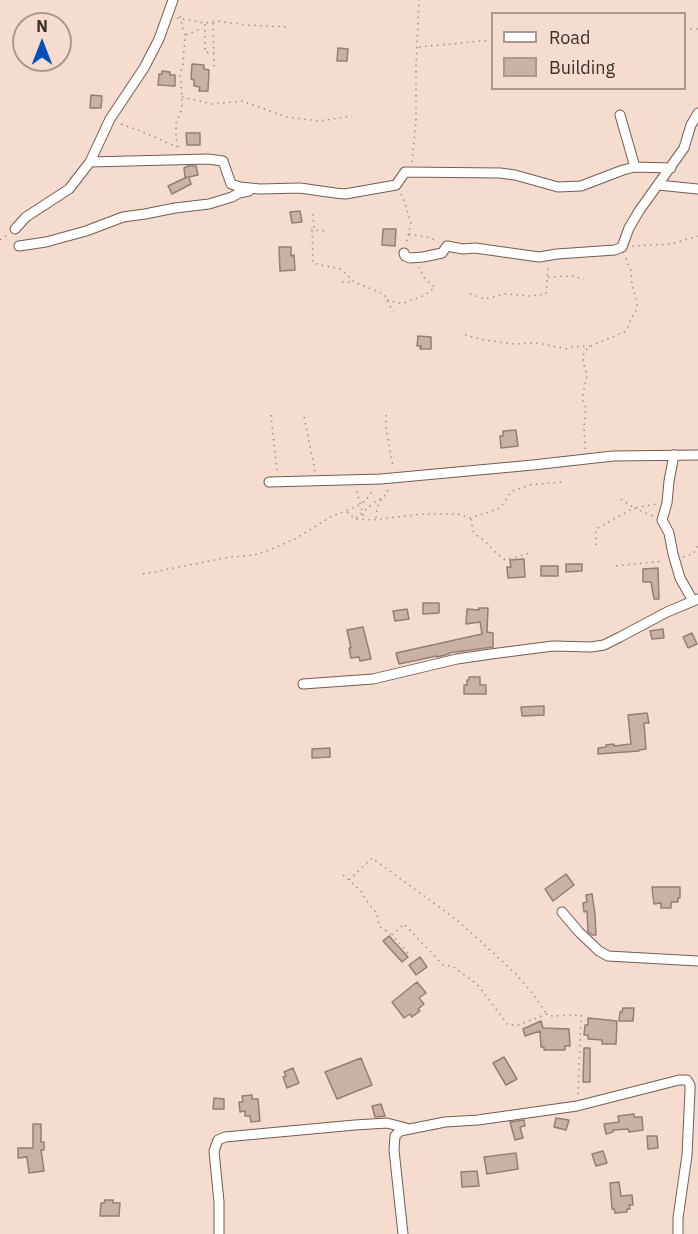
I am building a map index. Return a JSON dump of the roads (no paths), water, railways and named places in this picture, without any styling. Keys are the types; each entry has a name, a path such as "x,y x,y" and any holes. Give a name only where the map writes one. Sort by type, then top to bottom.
{"street":[{"path":"15,229 26,218 69,189 90,162 110,118 144,68 175,4"},
{"path":"407,255 423,258 442,252 447,246 538,257 615,250 622,247 639,210 684,148 691,124 698,113"},
{"path":"620,115 635,167"},
{"path":"90,162 208,159 223,161 231,184 232,197"},
{"path":"231,184 260,189 300,188 345,194 396,185 405,172 411,172 500,173 558,187 581,186 635,167 671,168"},
{"path":"658,185 698,189"},
{"path":"18,246 46,242 86,231 123,217 209,204 239,193 260,189"},
{"path":"273,482 381,479 613,456 698,454"},
{"path":"303,684 373,679 456,659 491,654 553,646 604,645 695,600 683,585 669,533 662,520 667,503 674,455"},
{"path":"562,912 592,945 608,957 698,960"},
{"path":"403,1234 394,1141 400,1131 445,1122 478,1120 577,1106 663,1083 687,1080 690,1091 687,1155 678,1218 678,1234"},
{"path":"219,1234 219,1193 214,1151 218,1140 225,1137 387,1123 409,1129"}]}
